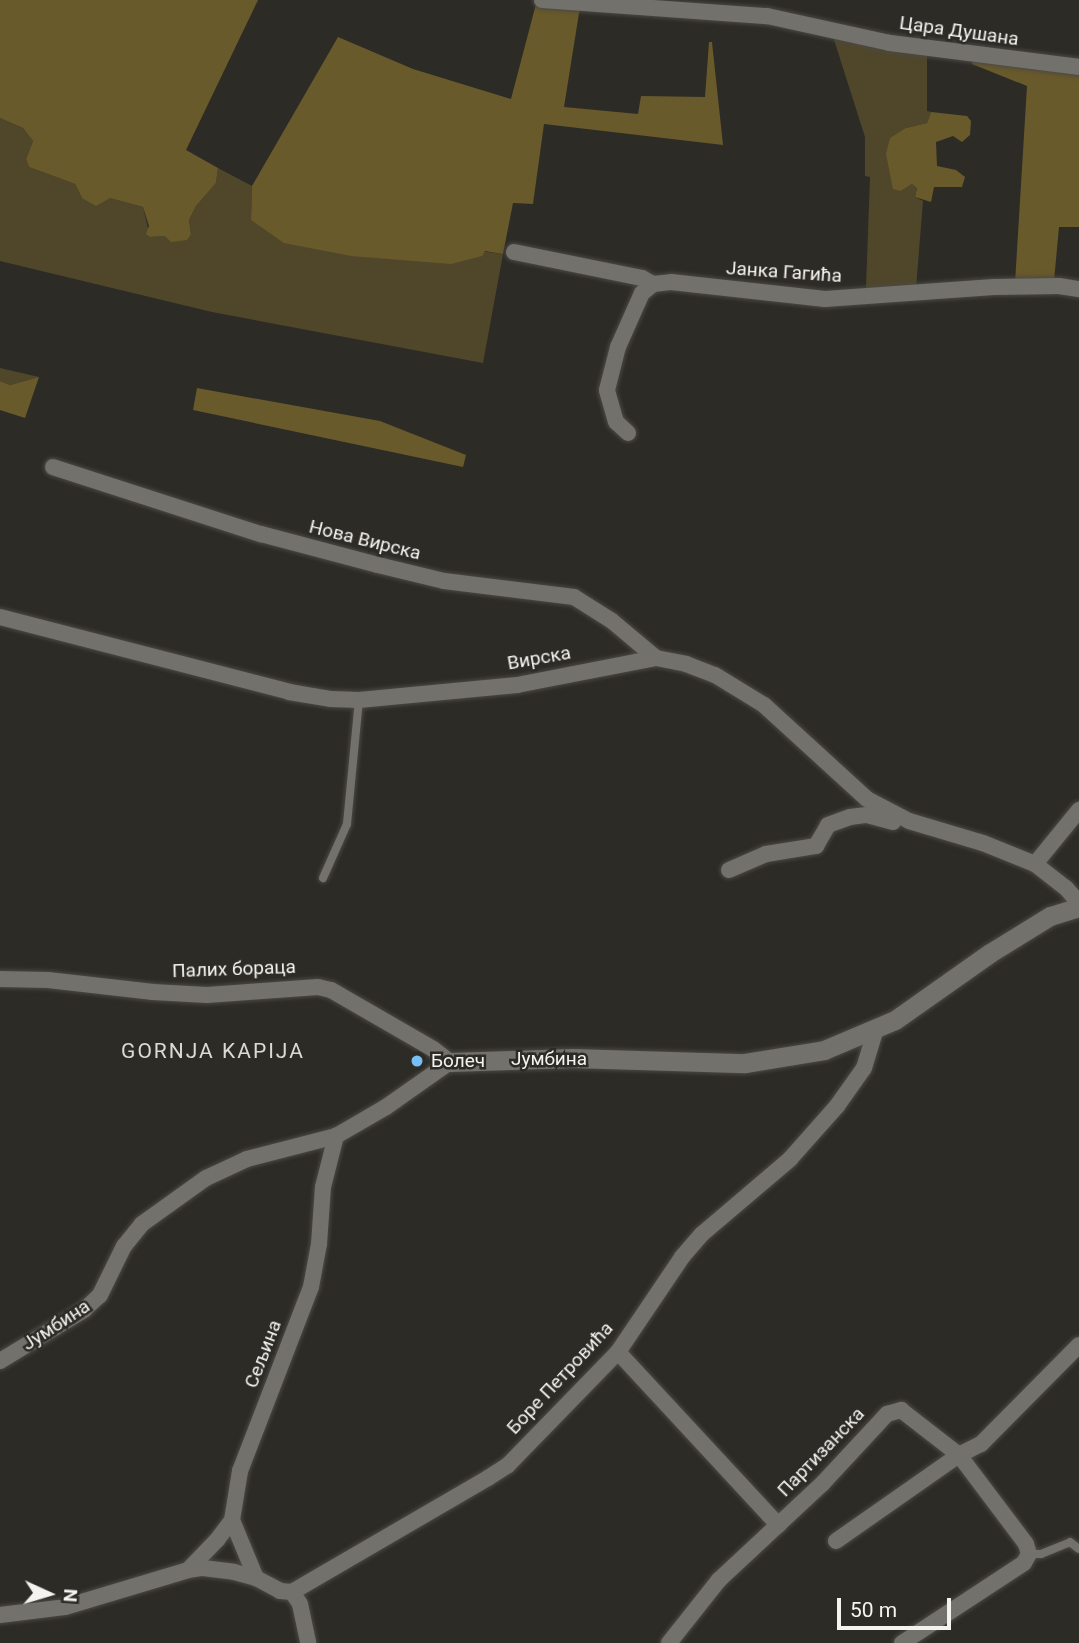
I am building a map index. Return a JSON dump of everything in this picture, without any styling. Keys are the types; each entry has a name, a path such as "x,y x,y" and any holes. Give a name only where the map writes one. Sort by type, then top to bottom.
{"street":[{"name":"Цара Душана","path":"542,0 637,2 767,16 890,43 1079,67"},
{"name":"Јанка Гагића","path":"514,252 642,278 653,284 671,282 825,299 994,287 1059,286 1079,289"},
{"path":"628,433 616,422 607,390 628,325 642,293 653,284"},
{"name":"Нова Вирска","path":"53,467 261,534 366,563 444,581 573,597 612,621 656,658"},
{"name":"Вирска","path":"0,617 289,692 359,700 517,685 656,658 685,664 740,689 764,705 867,799 909,821 983,843 1035,864 1066,888 1079,905"},
{"path":"1035,864 1079,810"},
{"path":"729,870 766,854 816,846 828,825 850,817 867,815 899,823 909,821"},
{"name":"Јумбина","path":"0,1361 84,1310 100,1295 124,1246 142,1224 206,1178 247,1158 336,1136 386,1107 450,1062 572,1058 745,1063 824,1050 875,1031 1050,916 1079,905"},
{"name":"Палих бораца","path":"0,979 48,980 207,995 318,987 341,996 450,1062"},
{"name":"Боре Петровића","path":"292,1592 508,1465 618,1352 682,1257 702,1234 790,1159 837,1106 864,1068 875,1031"},
{"name":"Сељина","path":"188,1570 232,1520 240,1471 311,1287 319,1244 323,1187 336,1136"},
{"path":"836,1541 959,1455 981,1444 1079,1345"},
{"path":"618,1352 778,1525"},
{"name":"Партизанска","path":"669,1643 719,1580 822,1484 887,1414 895,1410 911,1416 959,1455"},
{"path":"902,1643 1024,1563 1029,1555 1027,1544 959,1455"},
{"path":"232,1520 256,1578"},
{"path":"0,1615 65,1607 188,1570 221,1570 256,1578 270,1588 292,1592 300,1604 308,1643"}],"lane":[{"path":"323,878 347,824 359,700"},
{"path":"1029,1555 1041,1554 1070,1542 1079,1549"}],"shaded area":[{"path":"0,0 258,0 186,150 218,168 216,183 196,206 189,220 191,234 187,240 171,242 165,236 150,237 146,234 149,226 143,207 110,198 96,206 82,198 75,184 29,167 26,159 33,141 23,128 0,118"},
{"path":"536,4 580,7 564,107 638,114 641,96 705,97 709,42 712,42 723,145 544,124 533,204 513,203 503,254 485,251 482,256 451,264 351,256 284,243 251,220 252,186 338,37 413,69 511,99"},
{"path":"829,24 927,43 927,111 931,112 927,123 906,128 901,191 912,184 917,187 915,197 923,201 916,288 866,288 870,177 865,176 865,137"},
{"path":"974,50 1079,65 1079,227 1059,227 1054,281 1015,283 1027,86 972,64"},
{"path":"931,112 967,116 971,121 970,135 962,142 953,136 936,142 937,166 956,170 965,177 962,187 934,187 931,202 915,197 917,188 912,184 901,191 893,189 886,154 890,138 906,128 927,123"},
{"path":"0,118 23,128 33,141 26,159 29,167 75,184 82,198 110,198 143,207 150,237 191,234 189,220 196,206 216,183 218,168 252,186 251,220 503,254 483,363 212,312 0,261"},
{"path":"0,368 39,377 10,385 0,381"},
{"path":"39,377 25,418 0,410 0,381 10,385"},
{"path":"197,388 380,421 466,455 463,467 193,410"}],"place":[{"name":"Болеч","path":"417,1061"}],"district":[{"name":"GORNJA KAPIJA","path":"213,1051"}]}
